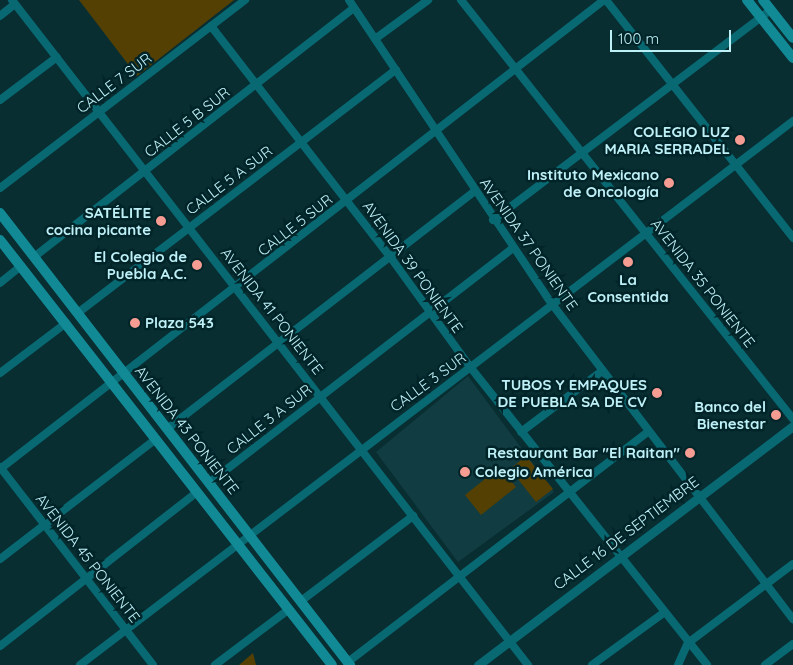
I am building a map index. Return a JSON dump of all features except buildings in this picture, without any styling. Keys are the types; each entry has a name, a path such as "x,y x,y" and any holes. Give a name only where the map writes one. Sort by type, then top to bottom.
{"main road":[{"path":"747,0 793,58"},
{"path":"763,0 793,38"},
{"name":"AVENIDA 43 PONIENTE","path":"0,213 79,312 209,484 250,534 349,664"},
{"name":"AVENIDA 43 PONIENTE","path":"0,240 332,665"}],"street":[{"name":"CALLE 7 SUR","path":"0,188 245,0"},
{"name":"AVENIDA 37 PONIENTE","path":"349,0 436,130 493,220 552,304 648,432 793,619"},
{"path":"375,38 428,0"},
{"name":"AVENIDA 35 PONIENTE","path":"461,0 793,419"},
{"path":"605,0 793,238"},
{"name":"CALLE 5 SUR","path":"0,468 605,0"},
{"path":"0,16 13,2"},
{"name":"AVENIDA 41 PONIENTE","path":"13,2 362,448 528,665"},
{"name":"CALLE 5 B SUR","path":"34,257 146,172 354,8"},
{"path":"493,220 771,10"},
{"name":"AVENIDA 39 PONIENTE","path":"211,26 391,258 471,368 618,556 707,665"},
{"path":"0,100 57,57"},
{"name":"CALLE 5 A SUR","path":"79,312 396,70"},
{"name":"CALLE 3 SUR","path":"80,665 793,121"},
{"path":"167,429 281,345 475,191"},
{"name":"CALLE 3 A SUR","path":"209,484 513,248"},
{"path":"0,283 21,266"},
{"path":"0,373 66,323"},
{"path":"521,432 602,371"},
{"name":"CALLE 16 DE SEPTIEMBRE","path":"478,665 697,496 793,426"},
{"path":"349,664 648,432"},
{"path":"0,559 156,439"},
{"name":"AVENIDA 45 PONIENTE","path":"0,468 153,665"},
{"path":"0,646 197,492"},
{"path":"301,601 413,516"},
{"path":"678,665 688,643 793,564"},
{"path":"215,665 288,610"},
{"path":"592,665 664,612"},
{"path":"765,665 793,644"}],"shaded area":[{"path":"79,0 234,0 137,76"},
{"name":"Colegio América","path":"468,376 554,492 458,562 376,452"},
{"path":"526,456 553,489 536,502 510,469"},
{"path":"500,467 516,487 481,515 465,495"},
{"path":"253,653 256,665 239,665"}],"place":[{"name":"COLEGIO LUZ MARIA SERRADEL","path":"740,140"},
{"name":"Instituto Mexicano de Oncología","path":"669,183"},
{"name":"SATÉLITE cocina picante","path":"161,221"},
{"name":"La Consentida","path":"628,262"},
{"name":"El Colegio de Puebla A.C.","path":"197,265"},
{"name":"Plaza 543","path":"135,323"},
{"name":"TUBOS Y EMPAQUES DE PUEBLA SA DE CV","path":"657,393"},
{"name":"Banco del Bienestar","path":"776,415"},
{"name":"Restaurant Bar \"El Raitan\"","path":"690,453"},
{"name":"Colegio América","path":"465,472"}]}
